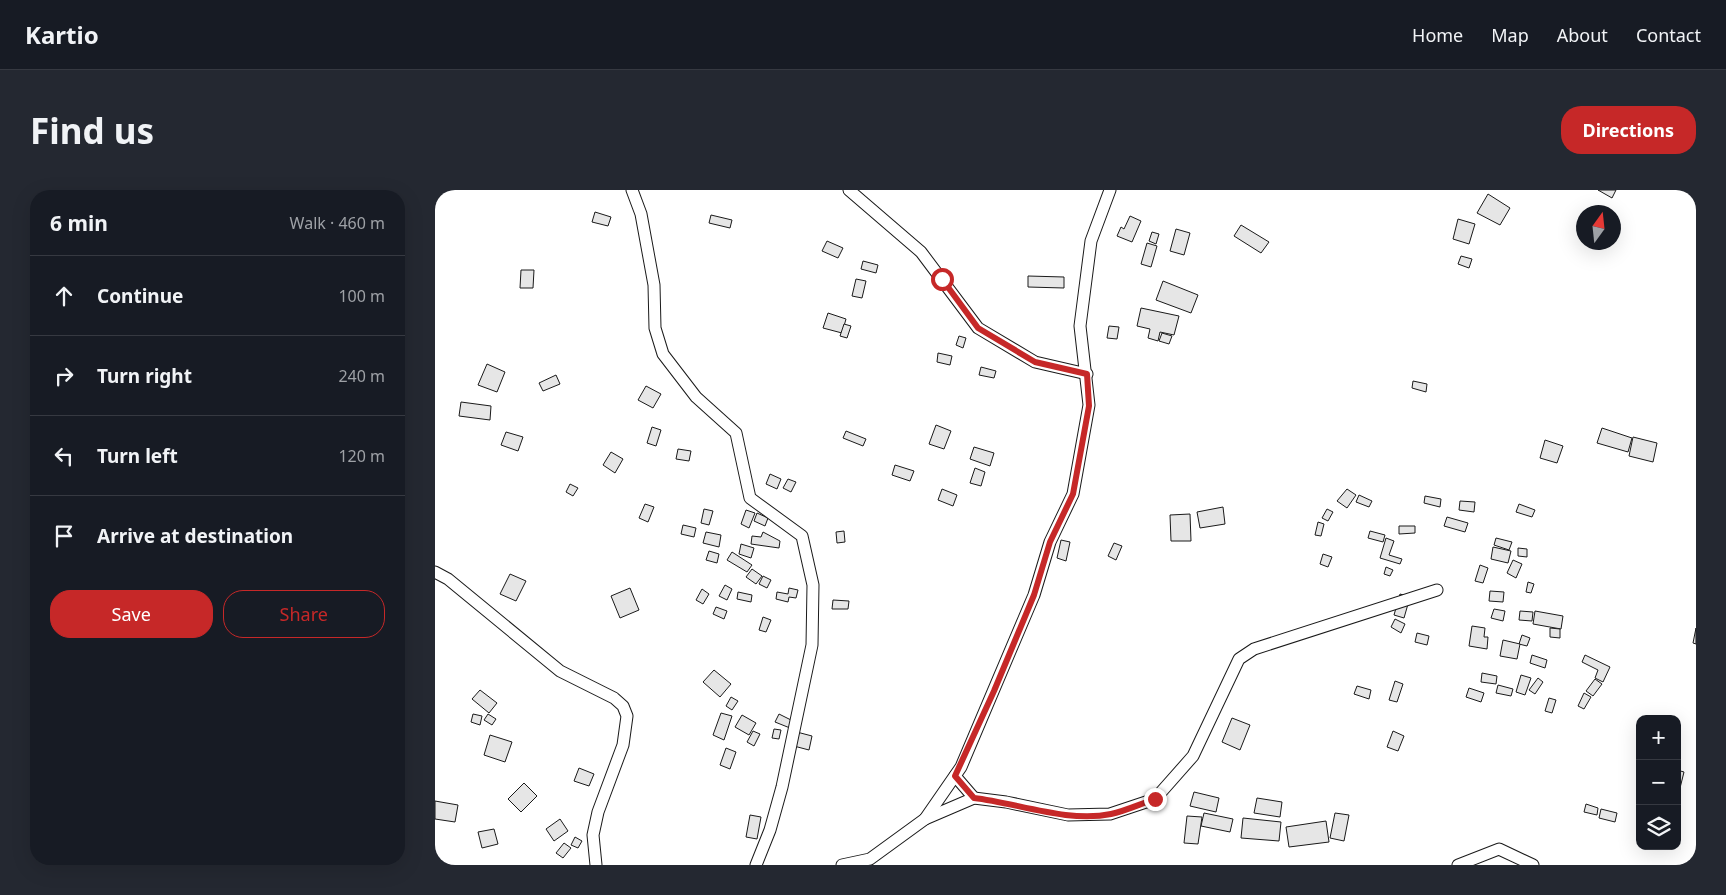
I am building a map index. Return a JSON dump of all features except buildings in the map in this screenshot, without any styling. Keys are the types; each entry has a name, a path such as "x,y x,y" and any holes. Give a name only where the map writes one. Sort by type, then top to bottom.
{"street":[{"path":"631,190 641,214 654,285 655,328 663,354 696,397 736,433 750,498 802,536 813,585 813,645 782,787 770,830 756,865"},
{"path":"849,190 921,252 978,328 1035,362 1087,374"},
{"path":"925,819 955,776 994,691 1031,604 1050,542 1073,494 1089,406 1087,374 1080,326 1091,241 1110,190"},
{"path":"435,572 448,579 559,671 614,698 623,706 627,716 623,744 598,812 593,835 596,865"},
{"path":"842,865 869,859 925,819 974,798 1005,802 1068,816 1110,814 1155,799 1193,756 1239,659 1254,650 1437,590"},
{"path":"955,776 974,798"},
{"path":"1458,865 1499,849 1533,865"}],"route":[{"path":"942,279 978,328 1035,362 1087,374 1089,406 1073,494 1050,542 1034,595 994,691 961,767 955,776 974,798 1005,802 1068,816 1110,814 1155,799"}]}
